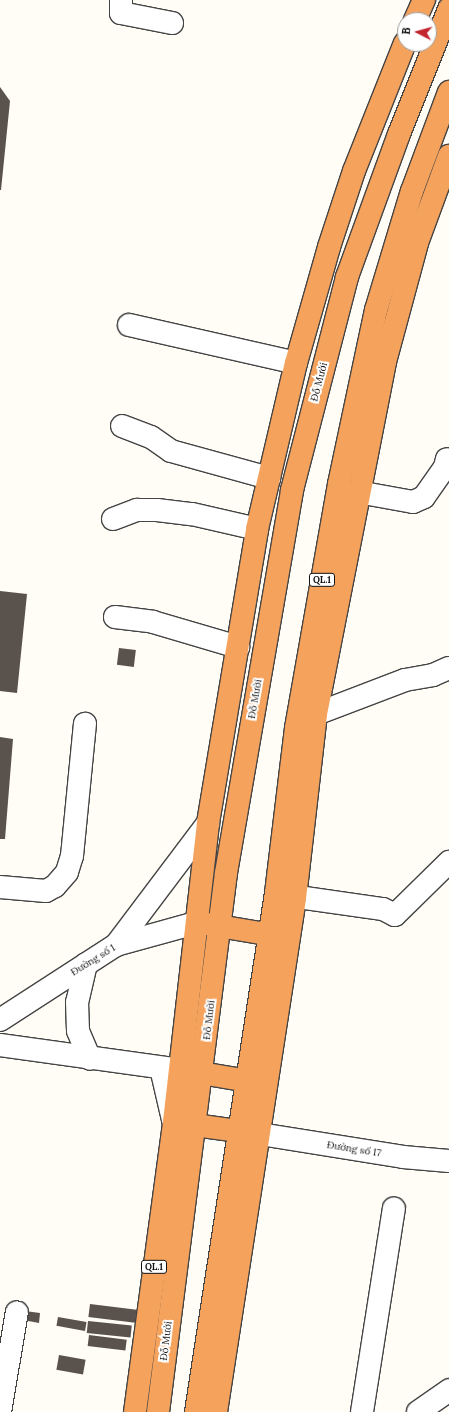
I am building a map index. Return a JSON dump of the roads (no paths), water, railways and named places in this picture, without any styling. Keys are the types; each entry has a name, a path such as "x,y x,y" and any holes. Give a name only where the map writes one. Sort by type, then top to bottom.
{"highway":[{"path":"419,12 424,0"},
{"name":"Đỗ Mười","path":"135,1412 184,1123 202,1074 226,873 288,514 317,386 347,277 399,134 449,9"},
{"name":"Đỗ Mười","path":"158,1412 184,1123 170,1069 196,923 208,823 257,529 296,364 329,247 352,178 401,52"},
{"name":"QL.1","path":"286,896 308,659 339,484 376,310 412,192 449,92"},
{"name":"QL.1","path":"196,1412 249,1133 279,936 316,714 358,492 400,299 443,192 449,156"},
{"path":"196,923 279,936"},
{"path":"170,1069 257,1082"},
{"path":"184,1123 249,1133"},
{"name":"QL.1","path":"216,1412 249,1133"}],"street":[{"path":"121,0 122,13 172,23"},
{"path":"129,325 296,364"},
{"path":"122,426 151,437 171,451 269,478"},
{"path":"358,492 413,502 424,497 445,467 447,459"},
{"path":"113,519 137,510 156,510 192,514 257,529"},
{"path":"115,617 153,622 238,647"},
{"path":"316,714 405,680 433,675 449,668"},
{"path":"0,887 46,890 55,886 67,872 72,856 85,724"},
{"path":"116,945 208,823"},
{"path":"286,896 384,909 395,915 449,862"},
{"name":"Đường số 1","path":"0,1020 116,945 196,923"},
{"path":"86,964 77,1002 78,1031 90,1059"},
{"path":"0,1045 90,1059 170,1069"},
{"name":"Đường số 17","path":"249,1133 402,1157 449,1161"},
{"path":"362,1412 394,1208"},
{"path":"0,1412 17,1312"},
{"path":"418,1412 449,1390"}]}
